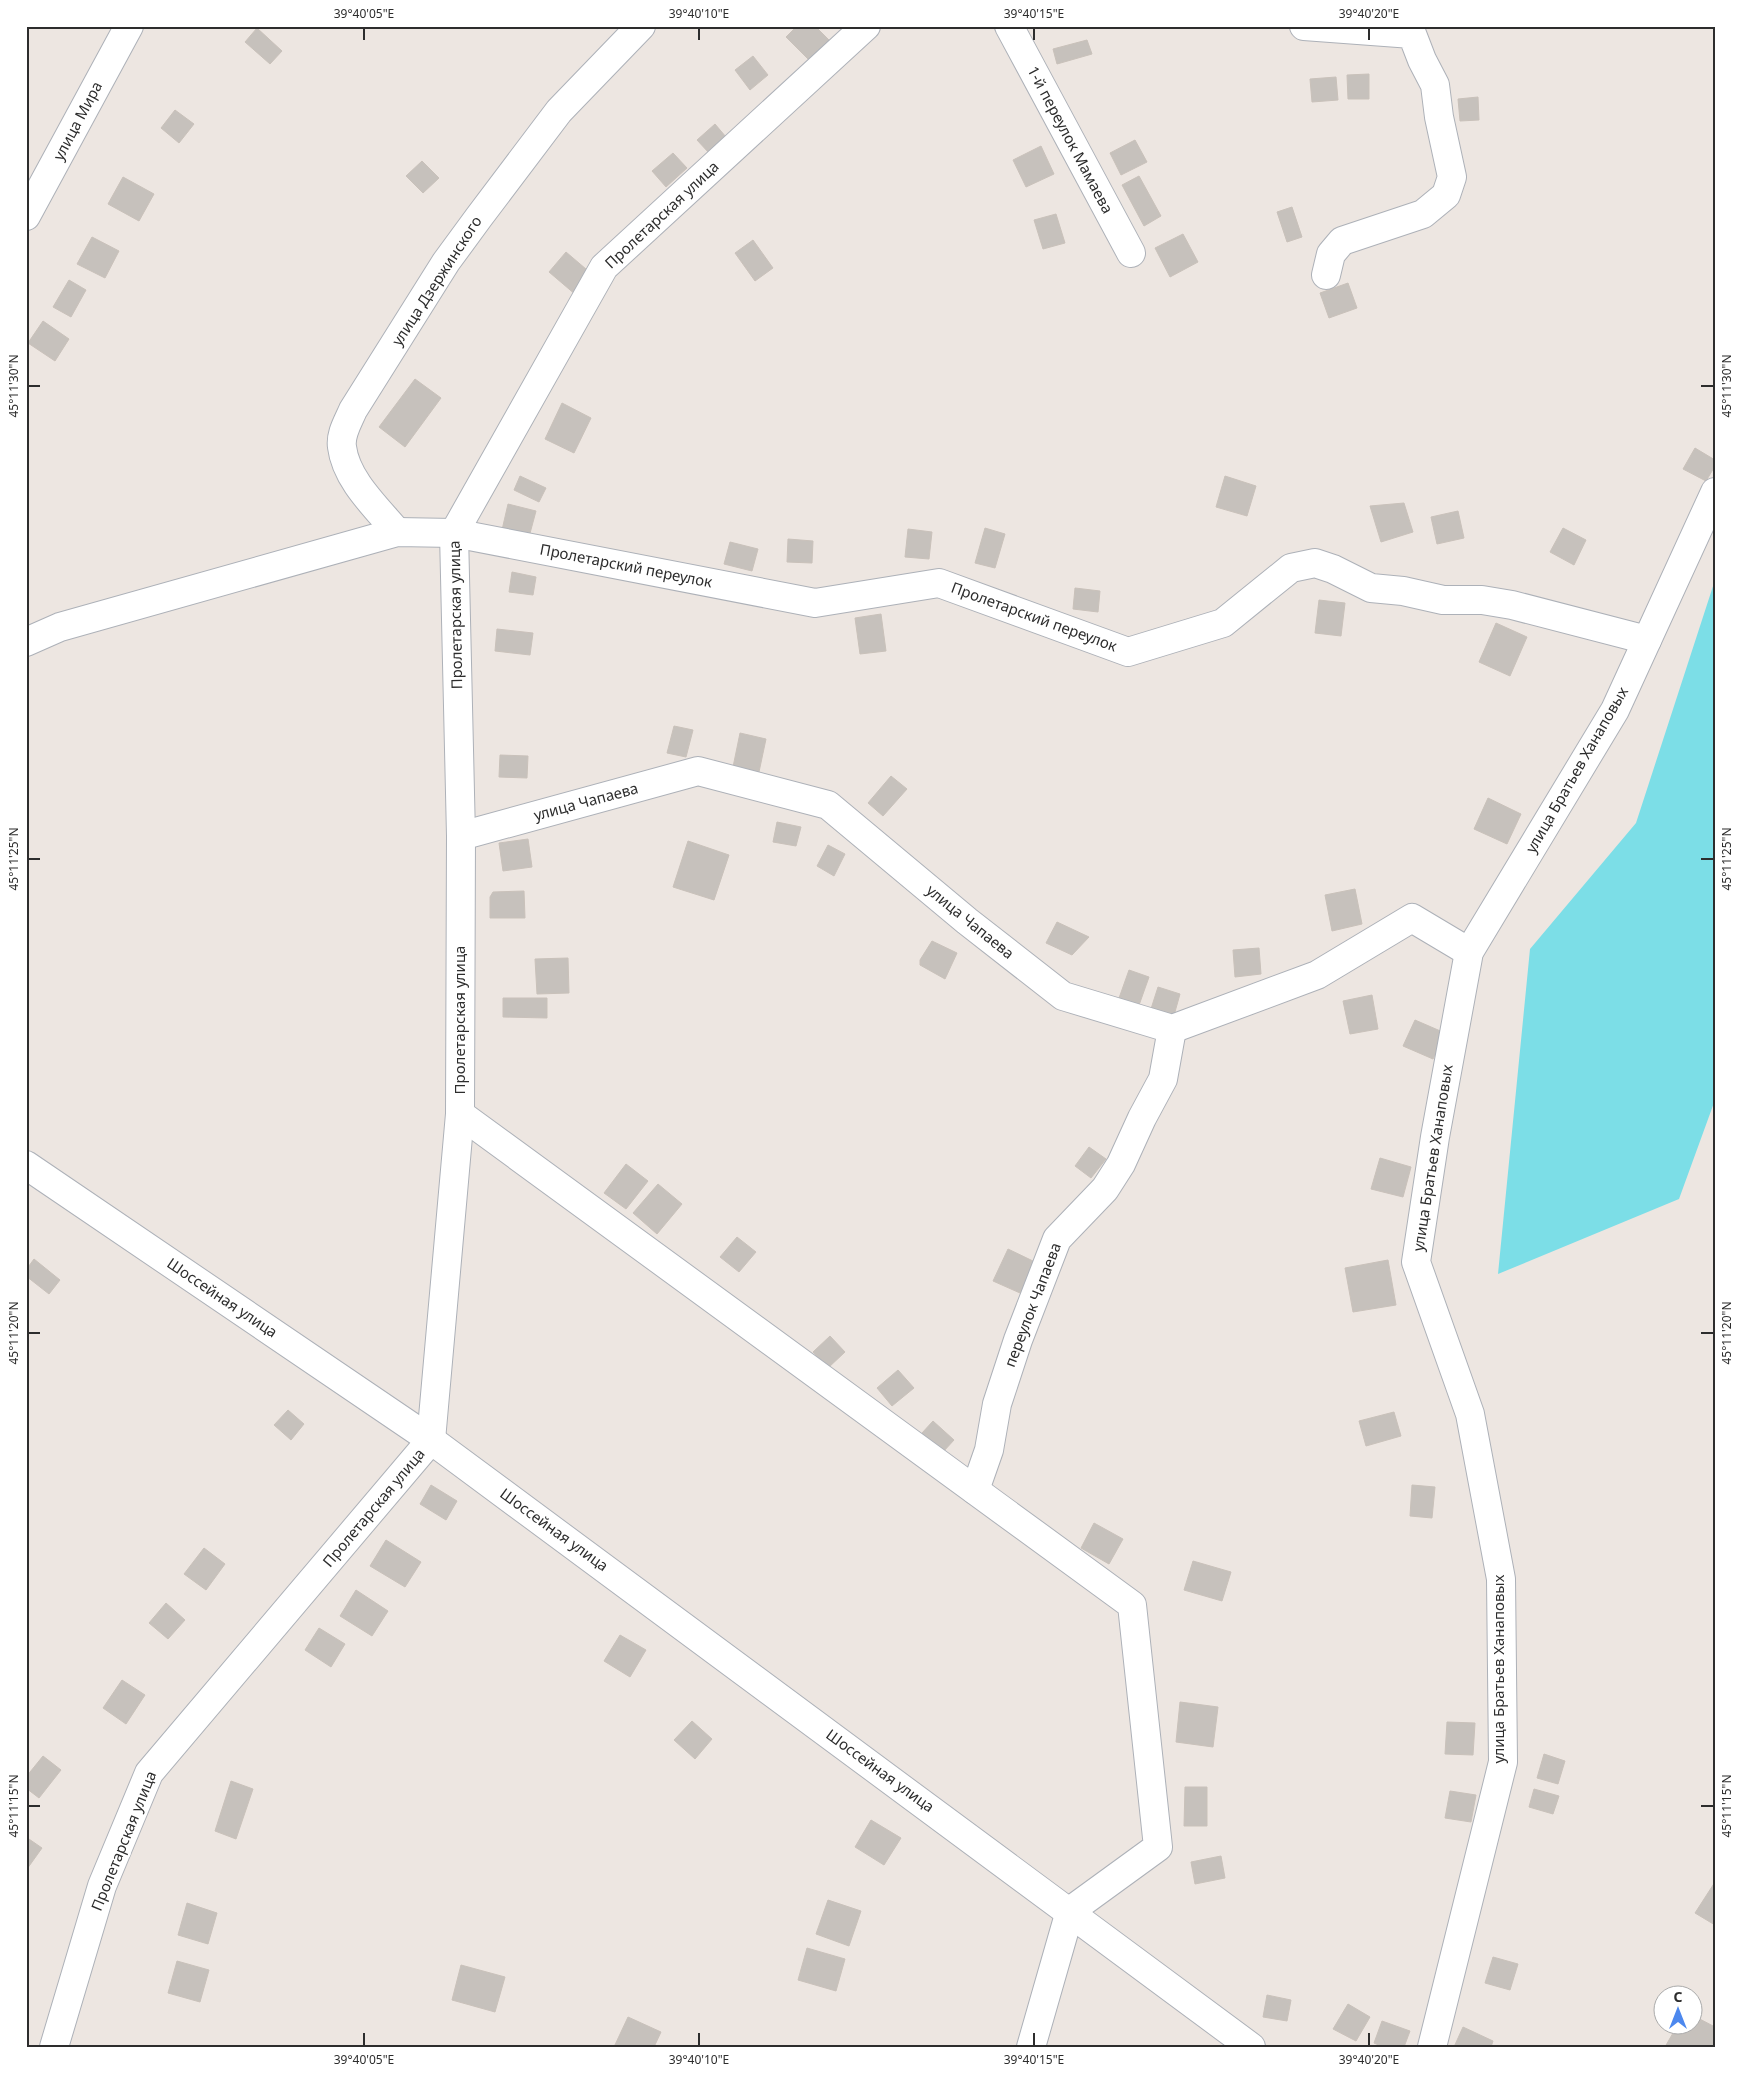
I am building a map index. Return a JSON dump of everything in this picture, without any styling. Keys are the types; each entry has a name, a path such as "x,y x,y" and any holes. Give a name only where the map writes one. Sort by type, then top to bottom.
{"street":[{"name":"улица Мира","path":"26,216 129,26"},
{"name":"улица Дзержинского","path":"397,532 348,469 341,446 344,428 353,410 446,262 478,217 559,111 641,26"},
{"name":"Пролетарская улица","path":"54,2047 102,1886 149,1773 431,1440 460,1114 461,836 454,533 604,268 866,26"},
{"name":"1-й переулок Мамаева","path":"1009,26 1131,253"},
{"path":"1304,26 1412,34 1422,60 1435,85 1439,118 1452,177 1446,195 1422,214 1342,241 1331,254 1326,275"},
{"name":"улица Братьев Ханаповых","path":"1432,2047 1502,1762 1501,1578 1470,1414 1416,1262 1435,1137 1469,952 1615,710 1715,492"},
{"name":"Пролетарский переулок","path":"26,642 60,628 397,532 454,533 815,602 940,583 1128,652 1223,623 1291,568 1314,563 1333,569 1371,588 1403,591 1443,600 1482,600 1512,605 1647,640"},
{"name":"улица Чапаева","path":"461,836 698,771 828,805 967,921 1063,996 1172,1029"},
{"path":"1172,1029 1317,975 1412,918 1469,952"},
{"name":"переулок Чапаева","path":"975,1490 989,1450 997,1404 1035,1292 1057,1239 1105,1188 1121,1164 1142,1118 1163,1079 1172,1029"},
{"path":"460,1114 1132,1605 1158,1847 1070,1911 1031,2047"},
{"name":"Шоссейная улица","path":"26,1166 431,1440 1070,1911 1251,2047"}],"water":[{"path":"1715,580 1715,1100 1679,1199 1498,1274 1530,949 1636,823"}],"building":[{"path":"797,26 815,26 830,41 810,61 786,37"},
{"path":"257,28 282,51 270,64 245,42"},
{"path":"1087,40 1092,54 1057,64 1053,49"},
{"path":"753,56 768,75 750,90 735,70"},
{"path":"1369,74 1369,99 1348,99 1347,75"},
{"path":"1336,77 1338,100 1312,102 1310,79"},
{"path":"1478,97 1479,120 1460,121 1458,99"},
{"path":"175,110 194,124 179,143 161,128"},
{"path":"715,124 726,137 709,153 697,140"},
{"path":"1135,140 1147,162 1121,175 1110,153"},
{"path":"1041,146 1054,174 1026,187 1013,160"},
{"path":"673,153 687,168 666,187 652,171"},
{"path":"422,161 439,178 423,193 406,176"},
{"path":"1139,176 1161,216 1144,226 1122,185"},
{"path":"123,177 154,194 139,221 108,204"},
{"path":"1292,207 1302,237 1287,242 1277,212"},
{"path":"1056,214 1065,243 1043,249 1034,220"},
{"path":"1183,234 1198,262 1170,277 1155,248"},
{"path":"92,237 119,251 105,278 77,264"},
{"path":"753,240 773,268 755,281 735,253"},
{"path":"566,252 593,275 576,295 549,272"},
{"path":"69,280 86,290 71,317 53,307"},
{"path":"1348,283 1357,308 1329,318 1320,293"},
{"path":"43,321 69,339 55,361 28,343"},
{"path":"415,379 441,398 405,447 379,427"},
{"path":"562,403 591,418 574,453 545,439"},
{"path":"1695,448 1715,460 1715,466 1706,481 1683,469"},
{"path":"520,476 546,488 539,502 514,490"},
{"path":"1225,476 1256,486 1247,516 1216,507"},
{"path":"1404,503 1413,532 1381,542 1370,506"},
{"path":"508,504 536,511 529,537 502,530"},
{"path":"1458,511 1464,538 1437,544 1431,517"},
{"path":"985,528 1005,534 995,568 975,563"},
{"path":"1563,528 1586,540 1574,565 1550,552"},
{"path":"908,529 932,532 929,559 905,557"},
{"path":"788,539 813,541 812,563 787,562"},
{"path":"730,542 758,549 752,571 724,564"},
{"path":"512,572 536,577 533,595 509,592"},
{"path":"1075,588 1100,591 1098,612 1073,609"},
{"path":"1319,600 1345,603 1341,636 1315,633"},
{"path":"881,614 886,651 860,654 855,618"},
{"path":"1496,623 1527,637 1510,676 1479,662"},
{"path":"497,629 533,633 530,655 495,651"},
{"path":"674,726 693,730 686,757 667,753"},
{"path":"740,733 766,739 759,772 733,767"},
{"path":"500,755 528,756 527,778 499,777"},
{"path":"891,776 907,789 883,816 868,803"},
{"path":"1488,798 1521,814 1507,844 1474,829"},
{"path":"777,822 801,827 796,846 773,842"},
{"path":"528,839 532,867 503,871 499,843"},
{"path":"688,841 729,855 714,900 673,887"},
{"path":"828,845 845,854 834,876 817,866"},
{"path":"1355,889 1362,924 1332,931 1325,895"},
{"path":"524,891 525,918 490,918 490,897 493,892"},
{"path":"1057,922 1089,937 1072,955 1046,943"},
{"path":"932,941 957,953 945,979 920,965 920,960"},
{"path":"1259,948 1261,974 1235,977 1233,950"},
{"path":"568,958 569,993 537,994 535,959"},
{"path":"1129,970 1149,977 1138,1008 1118,1001"},
{"path":"1158,987 1180,994 1173,1019 1150,1012"},
{"path":"1372,995 1378,1029 1350,1034 1343,1001"},
{"path":"503,998 547,998 547,1018 503,1017"},
{"path":"1415,1020 1445,1033 1433,1059 1403,1046"},
{"path":"1089,1147 1106,1159 1091,1178 1075,1166"},
{"path":"1380,1158 1411,1167 1403,1197 1371,1189"},
{"path":"626,1164 648,1181 626,1209 604,1193"},
{"path":"658,1184 682,1204 657,1234 633,1213"},
{"path":"737,1237 756,1252 739,1272 720,1257"},
{"path":"1008,1249 1035,1262 1020,1293 993,1281"},
{"path":"34,1259 60,1280 49,1294 26,1276 26,1270"},
{"path":"1388,1260 1396,1305 1353,1312 1345,1268"},
{"path":"830,1336 845,1352 828,1368 813,1352"},
{"path":"898,1370 914,1388 892,1406 877,1388"},
{"path":"288,1410 304,1424 291,1440 274,1425"},
{"path":"1394,1412 1401,1436 1366,1446 1359,1421"},
{"path":"933,1421 954,1440 943,1452 922,1433"},
{"path":"431,1485 457,1501 446,1520 420,1504"},
{"path":"1412,1485 1435,1487 1432,1518 1410,1516"},
{"path":"1094,1523 1123,1539 1109,1564 1081,1548"},
{"path":"386,1540 421,1562 405,1587 370,1566"},
{"path":"204,1548 225,1564 206,1590 184,1574"},
{"path":"1193,1561 1231,1572 1222,1601 1184,1590"},
{"path":"356,1590 388,1611 372,1636 340,1616"},
{"path":"166,1603 185,1620 168,1639 149,1623"},
{"path":"319,1628 345,1644 331,1667 305,1650"},
{"path":"620,1635 646,1650 630,1677 604,1661"},
{"path":"122,1680 145,1695 126,1724 103,1708"},
{"path":"1180,1702 1218,1707 1213,1747 1176,1742"},
{"path":"692,1721 712,1739 695,1759 674,1740"},
{"path":"1447,1722 1475,1723 1473,1755 1445,1754"},
{"path":"1544,1754 1565,1761 1558,1784 1537,1778"},
{"path":"43,1756 61,1770 39,1798 26,1788 26,1777"},
{"path":"231,1781 253,1789 236,1839 215,1831"},
{"path":"1185,1787 1207,1787 1207,1826 1184,1826"},
{"path":"1534,1789 1559,1796 1553,1814 1529,1807"},
{"path":"1450,1791 1476,1795 1471,1822 1445,1818"},
{"path":"871,1820 901,1838 884,1865 855,1847"},
{"path":"26,1837 42,1848 27,1869 26,1868"},
{"path":"1221,1856 1225,1878 1195,1884 1191,1862"},
{"path":"1715,1882 1715,1925 1695,1913"},
{"path":"828,1900 861,1911 849,1946 816,1934"},
{"path":"187,1903 217,1913 208,1944 178,1935"},
{"path":"807,1948 845,1959 836,1991 798,1980"},
{"path":"1493,1957 1518,1964 1510,1990 1485,1983"},
{"path":"177,1961 209,1970 200,2002 168,1993"},
{"path":"461,1965 505,1977 495,2012 452,2000"},
{"path":"1267,1995 1291,2000 1287,2021 1263,2017"},
{"path":"1348,2004 1370,2017 1356,2041 1333,2029"},
{"path":"628,2017 661,2032 654,2047 614,2047"},
{"path":"1382,2021 1410,2031 1404,2047 1383,2047 1374,2043"},
{"path":"1704,2021 1715,2027 1715,2047 1665,2047 1671,2036 1704,2036"},
{"path":"1463,2027 1493,2041 1491,2047 1454,2047"}]}
